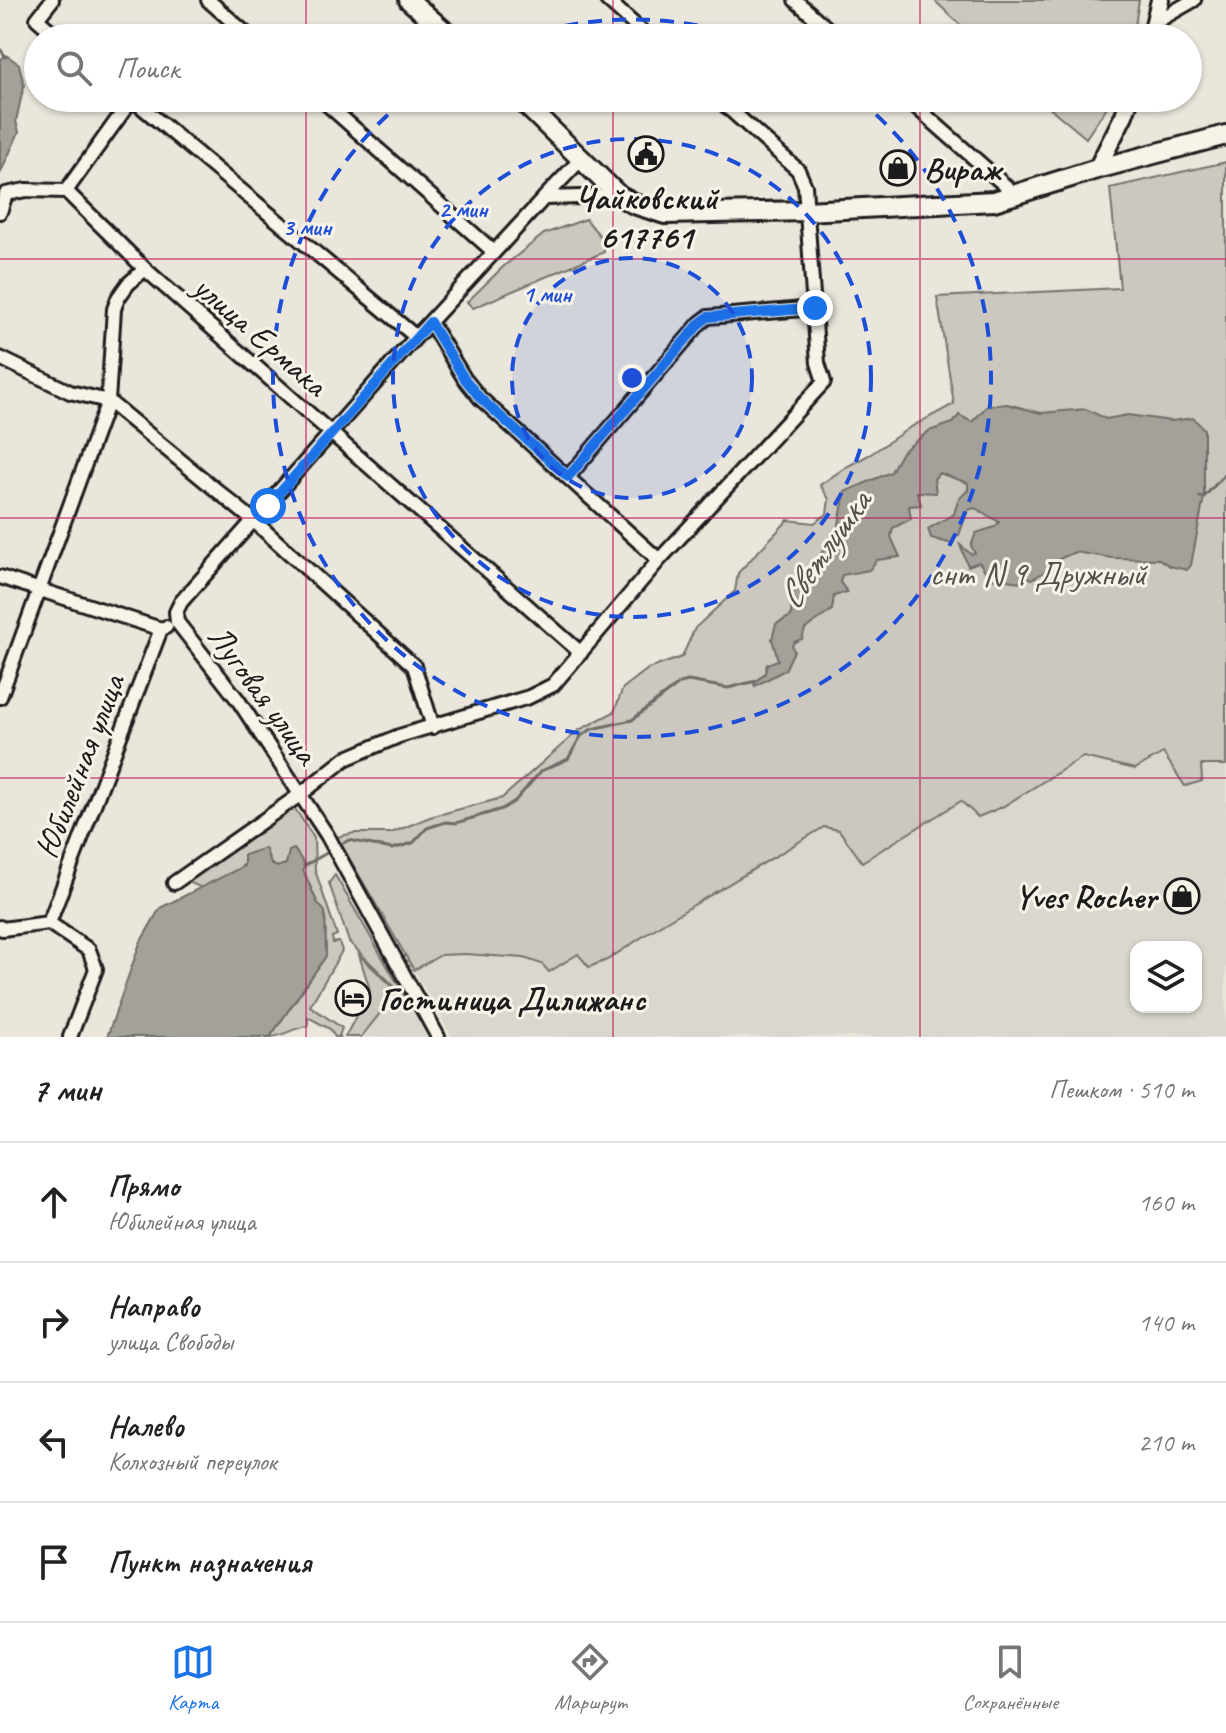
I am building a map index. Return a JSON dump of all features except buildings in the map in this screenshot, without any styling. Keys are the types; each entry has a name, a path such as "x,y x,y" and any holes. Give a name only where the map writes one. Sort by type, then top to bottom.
{"main road":[{"path":"409,0 436,24"},
{"path":"534,112 619,196 665,214 806,211 994,201 1097,169 1226,135"}],"street":[{"path":"43,24 37,19 52,0"},
{"path":"208,0 235,24"},
{"path":"607,0 634,24"},
{"path":"795,0 822,24"},
{"path":"1154,24 1160,0"},
{"path":"1160,24 1194,0"},
{"path":"0,209 6,194 26,190 66,191 122,112"},
{"path":"147,112 416,337"},
{"path":"336,112 494,252"},
{"path":"174,883 301,794 345,759 399,736 529,697 553,685 659,560 824,382 818,363 805,186 798,170 733,112"},
{"path":"922,112 1017,196"},
{"path":"1097,169 1125,112"},
{"path":"177,622 176,612 181,602 416,337 583,157"},
{"name":"улица Ермака","path":"66,191 145,269 581,653"},
{"path":"544,198 619,196"},
{"path":"0,697 108,401 114,309 128,284 145,269"},
{"path":"568,477 708,317 815,308"},
{"path":"430,322 480,398 659,560"},
{"path":"0,358 70,392 108,401 254,521 414,666 433,727"},
{"name":"Луговая улица","path":"0,577 161,629 177,622 238,700 327,835 438,1037"},
{"name":"Юбилейная улица","path":"49,923 161,629"},
{"path":"0,927 49,923 89,950 96,969 70,1037"}],"shaded area":[{"path":"6,55 19,64 24,85 16,121 19,132 0,174 0,60"},
{"path":"1007,404 1041,413 1086,409 1106,419 1128,415 1171,421 1193,418 1204,429 1204,497 1191,565 1187,570 1170,566 1159,559 1112,558 1075,552 1050,563 1048,570 1032,579 1027,577 1021,582 990,578 979,562 968,566 960,545 971,554 975,553 971,546 976,533 995,527 999,522 975,508 968,510 959,535 954,537 952,544 931,538 928,529 954,514 958,500 968,490 968,483 939,473 934,479 936,493 917,492 921,505 909,506 911,519 893,528 891,537 900,557 877,560 869,570 842,575 840,582 847,592 834,596 832,610 805,629 802,639 794,642 794,651 785,670 755,686 754,683 765,673 767,664 778,660 772,639 776,624 791,616 792,593 838,530 845,492 891,472 902,452 929,431 953,423 959,415 972,422 987,406"},
{"path":"1163,753 1201,765 1226,765 1226,1037 452,1037 414,970 441,955 524,958 542,964 579,954 585,964 607,960 824,827 839,829 862,862 962,801 979,817 1002,807 1083,757 1135,769"},
{"path":"265,848 271,864 277,867 286,864 289,851 294,849 305,865 303,870 317,902 325,912 326,956 270,1037 107,1037 140,943 160,908 244,866 244,855"},
{"path":"406,995 430,1037 361,1037 378,1016"}],"green space":[{"path":"934,0 1139,0 1135,24 959,24"},
{"path":"1055,112 1104,112 1086,138"},
{"name":"снт N 9 Дружный","path":"1226,162 1226,765 1201,765 1202,781 1185,786 1163,753 1135,769 1083,757 1002,807 978,817 961,801 862,862 839,830 824,827 607,960 589,967 578,954 549,972 542,964 524,958 465,954 441,955 414,970 337,837 354,833 391,833 430,817 502,798 579,730 614,712 623,688 648,669 682,657 695,628 735,591 738,573 788,520 814,523 827,514 829,499 820,485 909,428 954,404 937,297 1120,288 1110,188"},
{"path":"586,219 604,241 604,252 473,308 467,302 504,266 544,234"},
{"path":"294,807 314,838 315,870 337,935 332,937 333,943 339,942 342,951 310,1006 342,1028 341,1037 335,1037 330,1029 308,1017 308,1026 270,1037 326,956 325,912 317,902 303,870 286,864 277,867 271,864 265,849 231,874 202,888 186,881"},
{"path":"335,875 404,995 381,1012 361,1037 345,1037 370,990 359,955 396,993 398,990 349,942 329,883"}],"waterway":[{"name":"Светлушка","path":"0,49 6,57"},
{"name":"Светлушка","path":"1200,497 1204,497 1226,473"},
{"name":"Светлушка","path":"338,846 349,840 392,849 413,843 427,828 502,809 515,801 541,771 568,759 581,736 592,729 632,720 680,683 688,681 728,688 756,681"},
{"name":"Светлушка","path":"304,866 332,850"}],"place":[{"name":"Чайковский 617761","path":"646,154"},
{"name":"Вираж","path":"898,168"},
{"name":"Yves Rocher","path":"1182,896"},
{"name":"Гостиница Дилижанс","path":"353,998"}],"route":[{"path":"268,506 430,322 480,398 568,477 708,317 815,308"}]}
